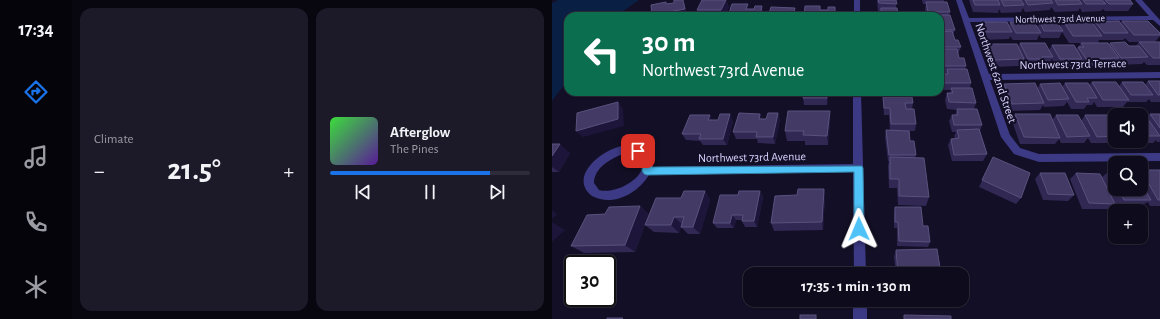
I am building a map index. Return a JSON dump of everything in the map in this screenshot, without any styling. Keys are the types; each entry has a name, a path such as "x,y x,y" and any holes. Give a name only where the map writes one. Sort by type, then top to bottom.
{"street":[{"path":"857,0 857,12"},
{"name":"Northwest 62nd Street","path":"959,0 1006,137 1017,151 1039,158 1160,157"},
{"path":"1138,0 1160,24"},
{"name":"Northwest 73rd Avenue","path":"965,20 1155,18"},
{"name":"Northwest 73rd Terrace","path":"986,77 1160,75"},
{"path":"857,96 860,267"},
{"path":"622,150 638,151 644,154 647,158 647,171 632,188 615,195 600,195 590,188 588,183 592,170 598,163 622,150"},
{"name":"Northwest 73rd Avenue","path":"647,171 858,168"},
{"path":"860,307 860,319"}],"water":[{"path":"558,0 639,0 622,12 564,12 564,84 552,101 552,3"}],"building":[{"path":"674,0 683,0 685,9 668,12 652,12 651,5 666,2 666,4 674,3"},
{"path":"702,0 726,0 721,10 697,10"},
{"path":"878,0 896,0 897,4 879,3"},
{"path":"973,0 998,0 1000,5 975,5"},
{"path":"1001,0 1021,0 1024,5 1004,6"},
{"path":"1025,0 1051,0 1053,3 1028,5"},
{"path":"1055,0 1079,0 1082,4 1058,5"},
{"path":"1083,0 1102,0 1106,4 1086,4"},
{"path":"1105,0 1130,0 1133,4 1109,4"},
{"path":"926,2 947,2 950,12 928,12"},
{"path":"732,4 748,4 746,9 754,9 755,6 762,6 761,12 729,12"},
{"path":"805,6 820,6 820,10 828,10 828,7 835,7 835,12 804,12"},
{"path":"771,7 795,8 794,12 769,12"},
{"path":"881,8 897,8 898,12 881,12"},
{"path":"944,15 950,15 955,30 944,30"},
{"path":"1063,21 1091,21 1102,36 1073,36"},
{"path":"1119,21 1128,33 1104,33 1095,22"},
{"path":"1122,21 1148,21 1160,33 1160,35 1134,35"},
{"path":"981,22 1007,22 1012,32 985,32"},
{"path":"1010,22 1034,22 1041,33 1016,33"},
{"path":"1040,22 1057,22 1063,31 1044,31"},
{"path":"952,31 955,40 958,40 961,47 944,47 944,32"},
{"path":"1125,42 1129,46 1139,46 1148,57 1121,58 1110,43"},
{"path":"1139,42 1160,42 1160,58 1153,58"},
{"path":"1020,43 1045,43 1053,57 1028,59"},
{"path":"1081,43 1108,43 1119,58 1086,59 1078,47 1084,47"},
{"path":"989,44 1017,44 1024,59 995,60"},
{"path":"1052,45 1074,45 1082,59 1060,59"},
{"path":"944,49 957,49 959,58 964,58 966,66 944,66"},
{"path":"947,69 967,69 971,83 944,83 944,74 948,74"},
{"path":"1148,81 1160,81 1160,95 1158,95"},
{"path":"1092,82 1116,82 1129,100 1103,100"},
{"path":"1122,82 1143,82 1153,95 1131,95"},
{"path":"1035,83 1044,103 1012,104 1004,84"},
{"path":"1060,83 1069,99 1048,100 1040,84"},
{"path":"1065,83 1088,83 1097,98 1087,98 1089,102 1076,102"},
{"path":"951,88 972,88 976,103 949,102 947,93 953,93"},
{"path":"803,96 827,96 827,98 803,98"},
{"path":"883,97 912,97 913,103 905,103 906,109 914,109 916,124 891,124 890,108 884,108"},
{"path":"618,102 618,119 576,131 577,113"},
{"path":"957,109 977,109 982,125 954,125 952,115 958,115"},
{"path":"788,111 830,111 827,136 803,135 804,131 785,131"},
{"path":"739,113 760,114 759,119 766,119 768,113 778,113 773,137 756,137 757,132 733,132"},
{"path":"720,114 730,114 723,139 699,139 701,134 682,134 690,115 710,115 708,120 718,120"},
{"path":"1015,114 1050,114 1060,138 1024,137"},
{"path":"1150,114 1160,114 1160,128"},
{"path":"1056,115 1078,115 1090,136 1067,137"},
{"path":"1085,115 1108,115 1108,136 1097,137"},
{"path":"1148,119 1160,136 1148,136"},
{"path":"979,129 987,154 954,155 951,139 959,138 957,130"},
{"path":"886,130 909,131 910,141 914,141 916,155 889,155"},
{"path":"552,144 560,144 552,156"},
{"path":"890,157 924,158 929,197 899,196 899,179 890,179"},
{"path":"993,157 1030,173 1021,198 982,180"},
{"path":"1148,170 1160,170 1160,200 1158,200 1148,182"},
{"path":"1040,173 1065,173 1074,195 1048,194"},
{"path":"1076,173 1100,174 1108,190 1108,196 1111,196 1115,204 1089,203"},
{"path":"798,189 824,189 822,222 771,223 775,196 797,195"},
{"path":"684,191 705,191 693,227 681,227 684,217 674,217 671,225 645,225 656,198 681,198"},
{"path":"739,191 760,191 754,221 742,221 743,215 732,215 730,223 713,223 720,195 738,195"},
{"path":"1148,195 1151,200 1124,200 1122,196"},
{"path":"640,206 625,245 571,246 587,215 605,214 609,207"},
{"path":"895,207 921,207 923,226 928,226 930,242 899,241 898,222 895,222"},
{"path":"937,249 940,267 897,267 896,250"},
{"path":"800,315 816,315 816,319 800,319"},
{"path":"904,315 951,316 951,319 904,319"},
{"path":"607,318 623,318 607,319"}],"route":[{"path":"638,151 644,154 647,158 647,171 858,168 859,229"}]}
